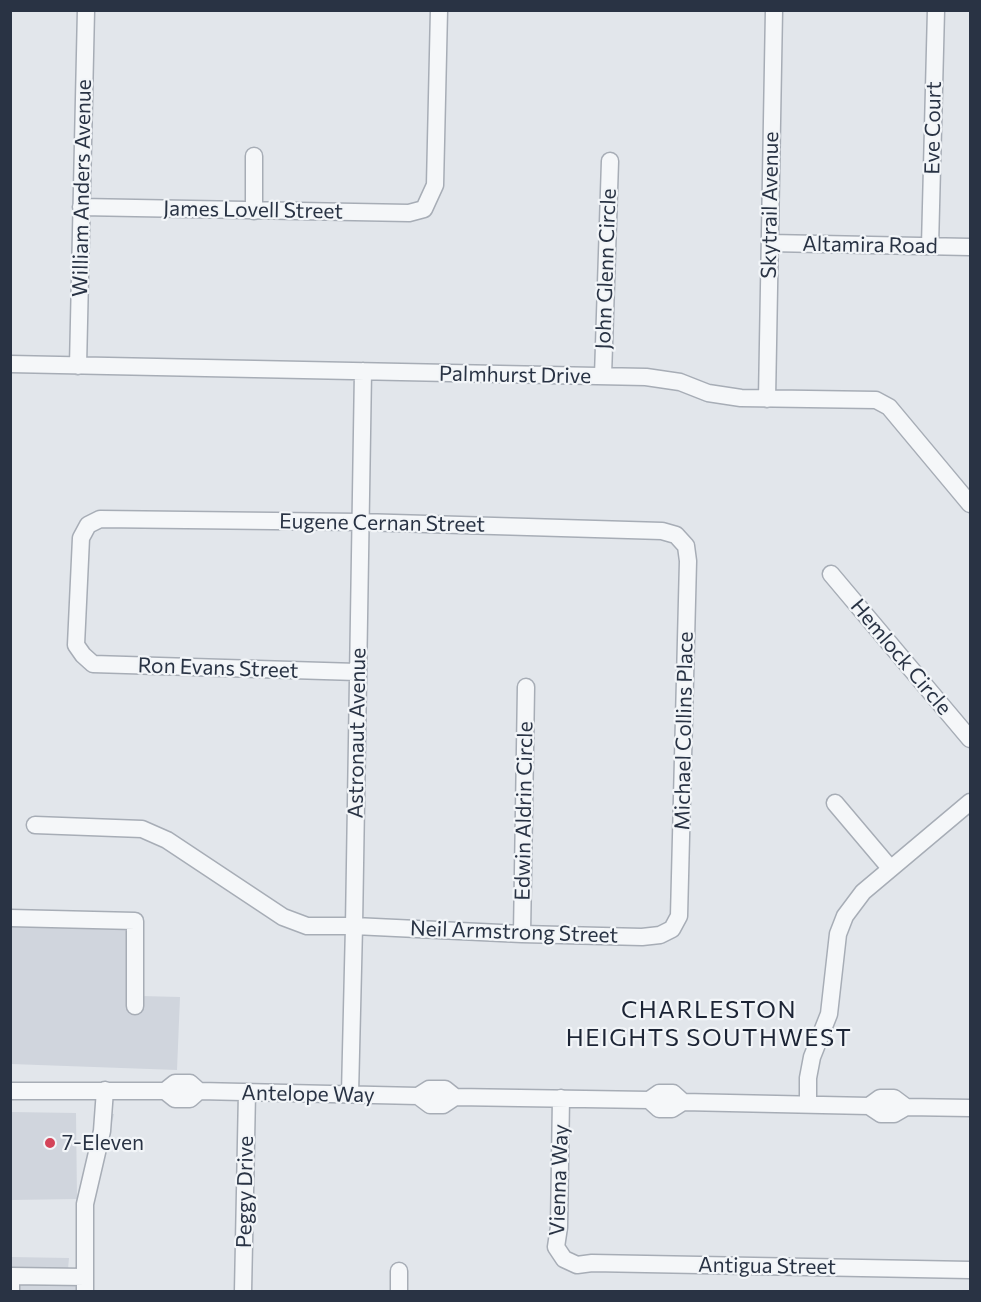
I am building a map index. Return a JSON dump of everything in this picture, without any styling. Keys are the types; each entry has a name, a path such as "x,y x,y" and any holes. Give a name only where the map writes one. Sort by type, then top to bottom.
{"street":[{"name":"William Anders Avenue","path":"78,366 86,10"},
{"name":"James Lovell Street","path":"81,207 410,213 424,209 435,185 439,10"},
{"name":"Skytrail Avenue","path":"767,399 774,10"},
{"name":"Eve Court","path":"930,246 936,10"},
{"path":"254,156 254,211"},
{"name":"John Glenn Circle","path":"603,376 609,161"},
{"name":"Altamira Road","path":"770,243 970,247"},
{"name":"Palmhurst Drive","path":"10,364 646,377 680,382 708,393 741,398 876,400 890,407 970,501"},
{"name":"Astronaut Avenue","path":"350,1094 363,371"},
{"name":"Eugene Cernan Street","path":"82,655 76,645 81,538 88,525 100,519 360,522 662,531 676,535"},
{"name":"Michael Collins Place","path":"672,929 680,916 688,561 686,546 676,535"},
{"name":"Hemlock Circle","path":"831,574 970,739"},
{"name":"Ron Evans Street","path":"82,655 93,664 357,672"},
{"name":"Edwin Aldrin Circle","path":"522,934 526,687"},
{"path":"808,1104 808,1078 812,1057 829,1014 838,934 845,916 863,892 970,802"},
{"path":"835,803 890,868"},
{"name":"Neil Armstrong Street","path":"35,825 142,829 167,840 283,917 307,926 642,937 660,935 672,929"},
{"path":"10,918 135,921 135,1006"},
{"name":"Antelope Way","path":"10,1091 165,1091 175,1083 190,1083 199,1091 418,1096 430,1105 443,1105 455,1097 561,1098 649,1100 659,1109 672,1109 683,1102 869,1106 880,1098 894,1098 906,1107 970,1108"},
{"path":"11,1292 11,1276 85,1284 86,1204 102,1131 105,1090"},
{"name":"Peggy Drive","path":"243,1292 247,1092"},
{"name":"Vienna Way","path":"561,1098 559,1227 556,1247 564,1259"},
{"name":"Antigua Street","path":"564,1259 577,1265 592,1263 970,1269"},
{"path":"399,1271 399,1292"}],"shaded area":[{"path":"11,913 142,915 141,996 180,997 177,1070 11,1064"},
{"path":"11,1112 76,1113 77,1199 11,1200"},
{"path":"98,1114 114,1114 93,1201 92,1291 11,1292 11,1257 69,1258 68,1269 77,1269"}],"place":[{"name":"7-Eleven","path":"50,1143"}],"district":[{"name":"CHARLESTON HEIGHTS SOUTHWEST","path":"709,1024"}]}
